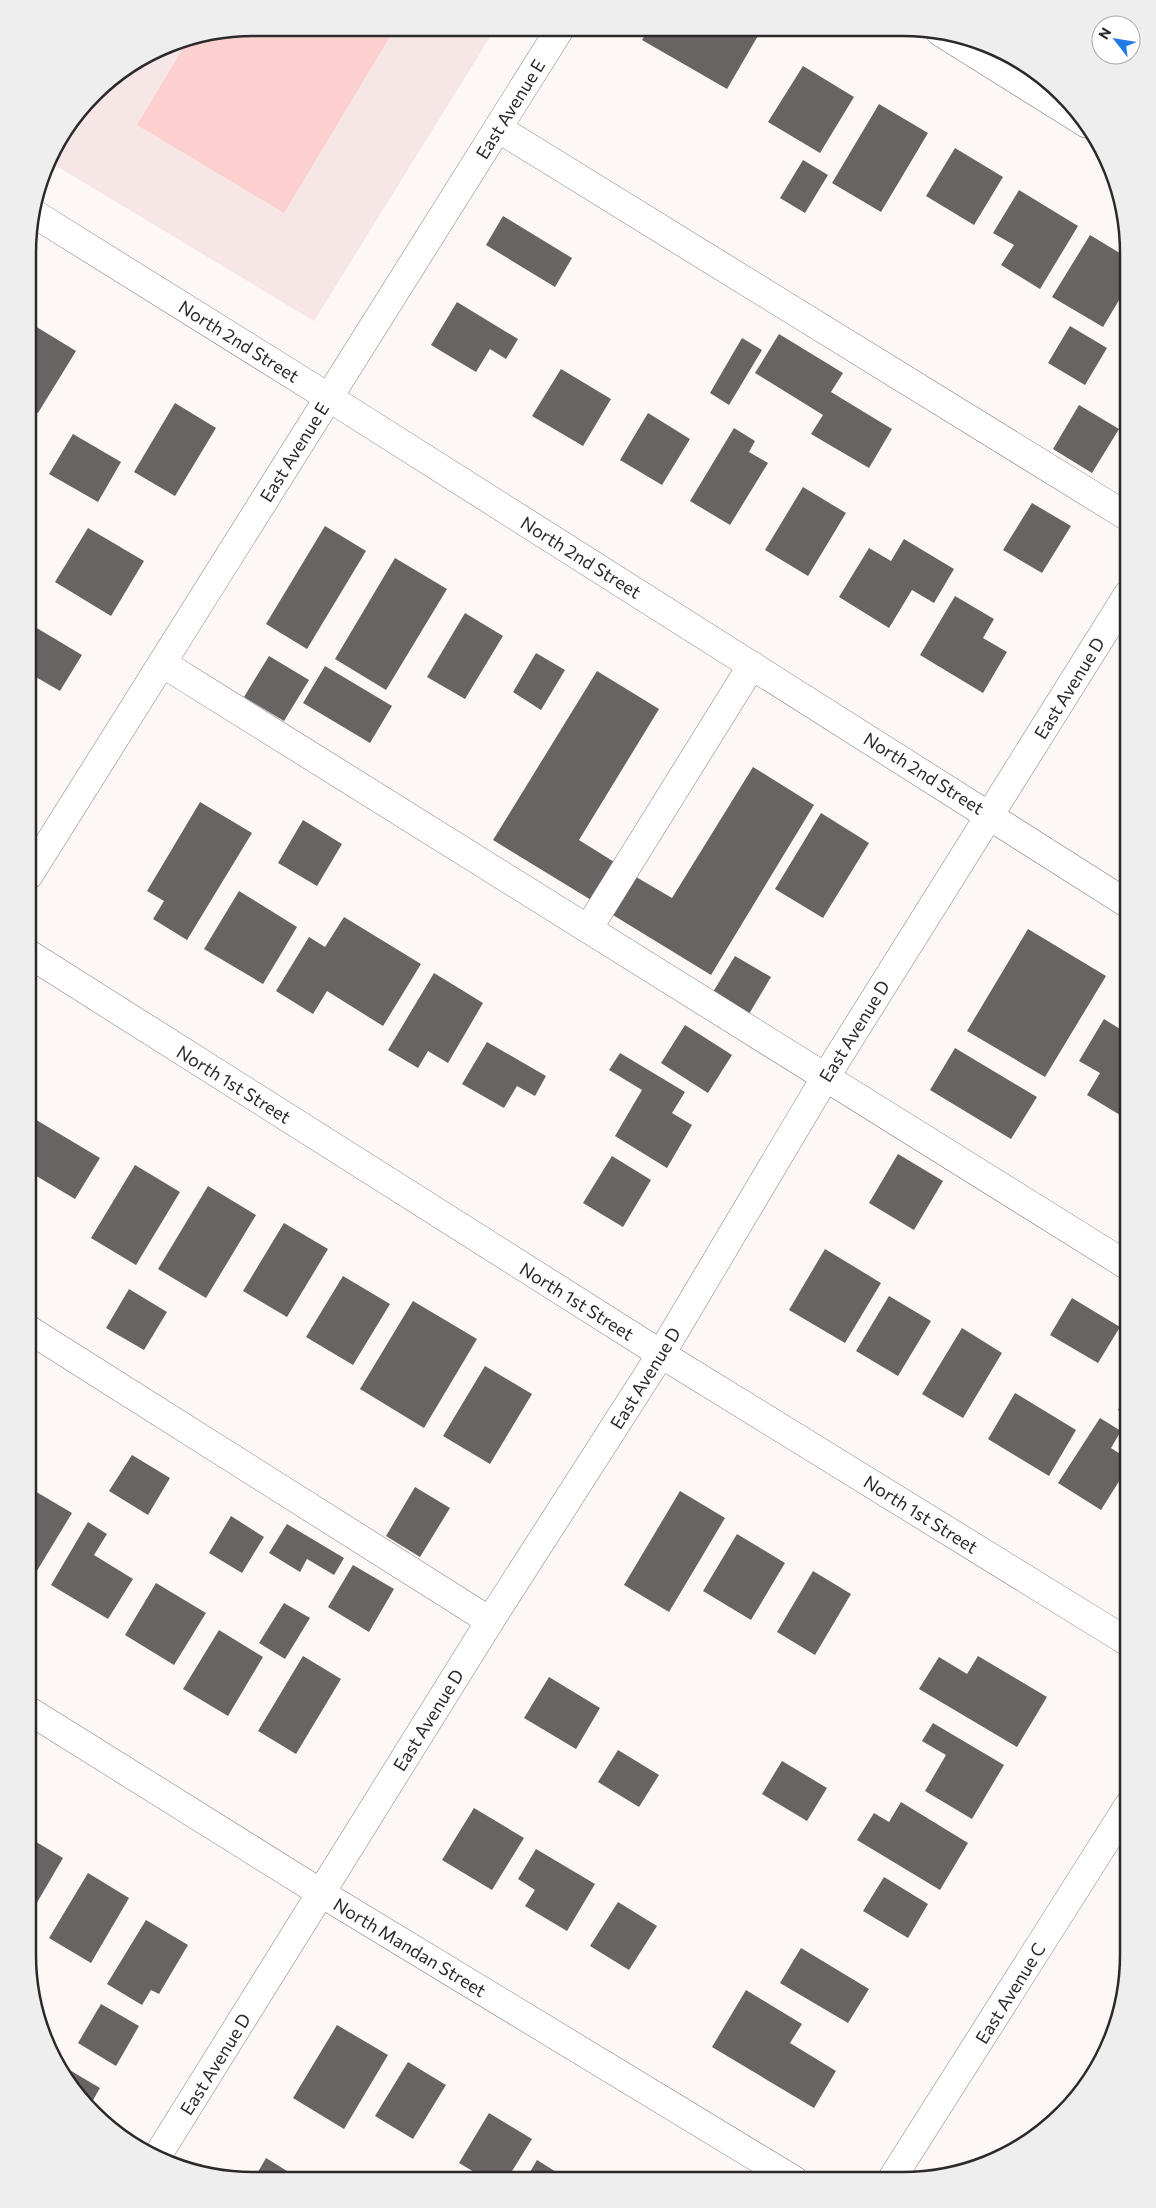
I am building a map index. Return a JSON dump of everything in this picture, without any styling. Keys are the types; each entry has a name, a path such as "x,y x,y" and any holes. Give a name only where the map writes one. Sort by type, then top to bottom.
{"street":[{"name":"East Avenue E","path":"36,864 556,36"},
{"path":"959,44 1067,112"},
{"path":"499,129 1120,512"},
{"name":"North 2nd Street","path":"39,217 328,397 1120,899"},
{"name":"East Avenue D","path":"161,2151 490,1621 661,1354 825,1078 1120,607"},
{"path":"162,663 1120,1261"},
{"path":"588,929 752,665"},
{"name":"North 1st Street","path":"36,958 661,1354 1120,1637"},
{"path":"36,1334 490,1621"},
{"name":"North Mandan Street","path":"36,1715 321,1893 781,2172"},
{"name":"East Avenue C","path":"896,2172 1120,1819"}],"shaded area":[{"path":"253,36 491,36 314,321 55,165 65,145 90,110 121,81 145,65 170,53 211,40"},
{"path":"253,36 390,36 284,213 137,125 183,48 211,40"}],"building":[{"path":"644,36 758,36 727,89 642,40"},
{"path":"803,66 854,97 820,153 768,122"},
{"path":"879,104 928,133 881,212 832,183"},
{"path":"955,148 1003,177 974,225 926,196"},
{"path":"803,160 828,175 805,213 780,198"},
{"path":"1019,190 1078,226 1040,289 1001,265 1014,245 993,233"},
{"path":"503,216 572,258 555,287 486,245"},
{"path":"1090,235 1120,253 1120,298 1103,327 1052,297"},
{"path":"457,302 518,339 506,359 490,349 476,372 431,345"},
{"path":"1070,326 1107,348 1085,385 1048,363"},
{"path":"36,327 76,351 38,413 36,412"},
{"path":"779,334 843,373 831,392 892,429 869,468 811,434 823,415 755,373"},
{"path":"742,338 762,350 729,405 710,393"},
{"path":"561,369 611,399 583,446 532,416"},
{"path":"175,403 216,428 175,496 134,472"},
{"path":"1079,405 1119,429 1092,473 1053,449"},
{"path":"648,413 690,439 662,485 620,460"},
{"path":"734,428 755,441 749,452 768,463 730,525 690,501"},
{"path":"73,434 121,462 98,502 49,474"},
{"path":"803,487 846,513 808,576 765,550"},
{"path":"1032,503 1071,526 1042,573 1003,550"},
{"path":"325,526 366,551 307,649 266,624"},
{"path":"88,528 144,561 111,616 55,582"},
{"path":"904,539 954,569 934,603 912,590 889,628 839,597 869,548 891,561"},
{"path":"395,558 447,589 386,690 335,659"},
{"path":"955,596 994,619 983,638 1007,652 983,693 920,655"},
{"path":"465,613 503,636 465,699 427,677"},
{"path":"36,628 82,655 60,691 36,677"},
{"path":"536,653 565,670 541,710 513,692"},
{"path":"269,656 309,680 284,721 244,697"},
{"path":"325,666 392,706 370,743 303,703"},
{"path":"597,671 659,709 579,840 619,865 596,903 493,840"},
{"path":"753,767 814,805 711,975 608,912 631,874 672,898"},
{"path":"200,802 252,833 187,940 153,919 164,901 147,891"},
{"path":"821,813 869,843 823,918 775,889"},
{"path":"303,820 342,844 317,886 278,863"},
{"path":"239,891 297,927 263,984 204,949"},
{"path":"344,917 421,964 383,1026 327,991 313,1014 276,991 309,937 325,947"},
{"path":"1028,929 1106,976 1045,1077 967,1031"},
{"path":"735,956 771,977 749,1014 713,992"},
{"path":"434,973 483,1003 448,1063 428,1051 418,1068 388,1050"},
{"path":"1104,1019 1120,1029 1120,1115 1087,1095 1100,1073 1079,1061"},
{"path":"685,1025 732,1055 708,1093 661,1063"},
{"path":"487,1042 546,1076 535,1096 517,1086 504,1108 462,1084"},
{"path":"955,1048 1037,1097 1011,1139 930,1090"},
{"path":"620,1053 685,1092 672,1113 692,1125 667,1168 615,1136 642,1090 609,1070"},
{"path":"36,1120 100,1158 75,1199 36,1176"},
{"path":"898,1154 943,1181 914,1230 869,1203"},
{"path":"612,1156 651,1180 623,1227 583,1203"},
{"path":"135,1165 180,1192 136,1265 91,1238"},
{"path":"208,1186 256,1215 206,1298 158,1269"},
{"path":"284,1223 328,1249 287,1317 243,1291"},
{"path":"825,1249 881,1283 845,1343 789,1310"},
{"path":"343,1276 390,1304 353,1365 306,1337"},
{"path":"129,1289 167,1312 144,1350 106,1328"},
{"path":"889,1296 931,1321 898,1376 856,1351"},
{"path":"1072,1298 1120,1327 1098,1363 1050,1335"},
{"path":"413,1301 477,1339 424,1428 360,1389"},
{"path":"962,1328 1002,1353 963,1418 922,1394"},
{"path":"485,1366 532,1394 490,1464 443,1436"},
{"path":"1015,1393 1076,1430 1049,1476 988,1439"},
{"path":"1100,1418 1120,1430 1111,1448 1120,1454 1120,1480 1101,1510 1058,1483"},
{"path":"132,1455 170,1478 148,1515 109,1491"},
{"path":"415,1487 450,1508 420,1557 386,1536"},
{"path":"680,1491 725,1518 669,1612 624,1585"},
{"path":"36,1492 72,1513 36,1572"},
{"path":"231,1516 264,1537 242,1573 209,1553"},
{"path":"88,1522 107,1534 94,1555 133,1579 108,1619 51,1585"},
{"path":"287,1524 344,1558 334,1575 307,1559 300,1572 269,1553"},
{"path":"737,1534 785,1563 751,1620 703,1591"},
{"path":"353,1565 394,1589 369,1632 328,1607"},
{"path":"813,1571 851,1594 815,1655 777,1632"},
{"path":"156,1583 206,1613 174,1665 125,1635"},
{"path":"284,1603 310,1618 285,1659 259,1643"},
{"path":"219,1630 263,1657 228,1716 183,1689"},
{"path":"303,1656 341,1679 296,1754 258,1731"},
{"path":"978,1656 1047,1697 1017,1747 919,1689 939,1657 967,1674"},
{"path":"549,1677 600,1708 576,1749 524,1718"},
{"path":"933,1723 1004,1765 972,1819 925,1791 946,1755 922,1741"},
{"path":"618,1750 659,1775 639,1807 598,1782"},
{"path":"782,1761 827,1788 807,1821 762,1794"},
{"path":"901,1802 968,1843 940,1890 857,1840 874,1813 889,1822"},
{"path":"474,1808 524,1838 492,1890 442,1860"},
{"path":"36,1842 63,1858 36,1904"},
{"path":"536,1849 595,1884 567,1931 525,1906 535,1890 518,1879"},
{"path":"88,1873 129,1898 91,1963 49,1938"},
{"path":"884,1877 928,1904 908,1938 863,1911"},
{"path":"618,1902 657,1926 629,1970 590,1946"},
{"path":"146,1920 188,1945 159,1994 151,1990 142,2005 107,1984"},
{"path":"801,1948 869,1989 848,2023 780,1983"},
{"path":"746,1990 802,2024 790,2043 836,2071 814,2108 712,2047"},
{"path":"101,2004 139,2026 116,2066 78,2043"},
{"path":"337,2025 388,2055 344,2129 293,2098"},
{"path":"408,2062 446,2085 413,2139 375,2116"},
{"path":"70,2070 100,2088 93,2101"},
{"path":"489,2113 532,2139 511,2172 474,2172 459,2163"},
{"path":"266,2158 289,2172 258,2172"},
{"path":"537,2160 556,2172 530,2172"}]}
